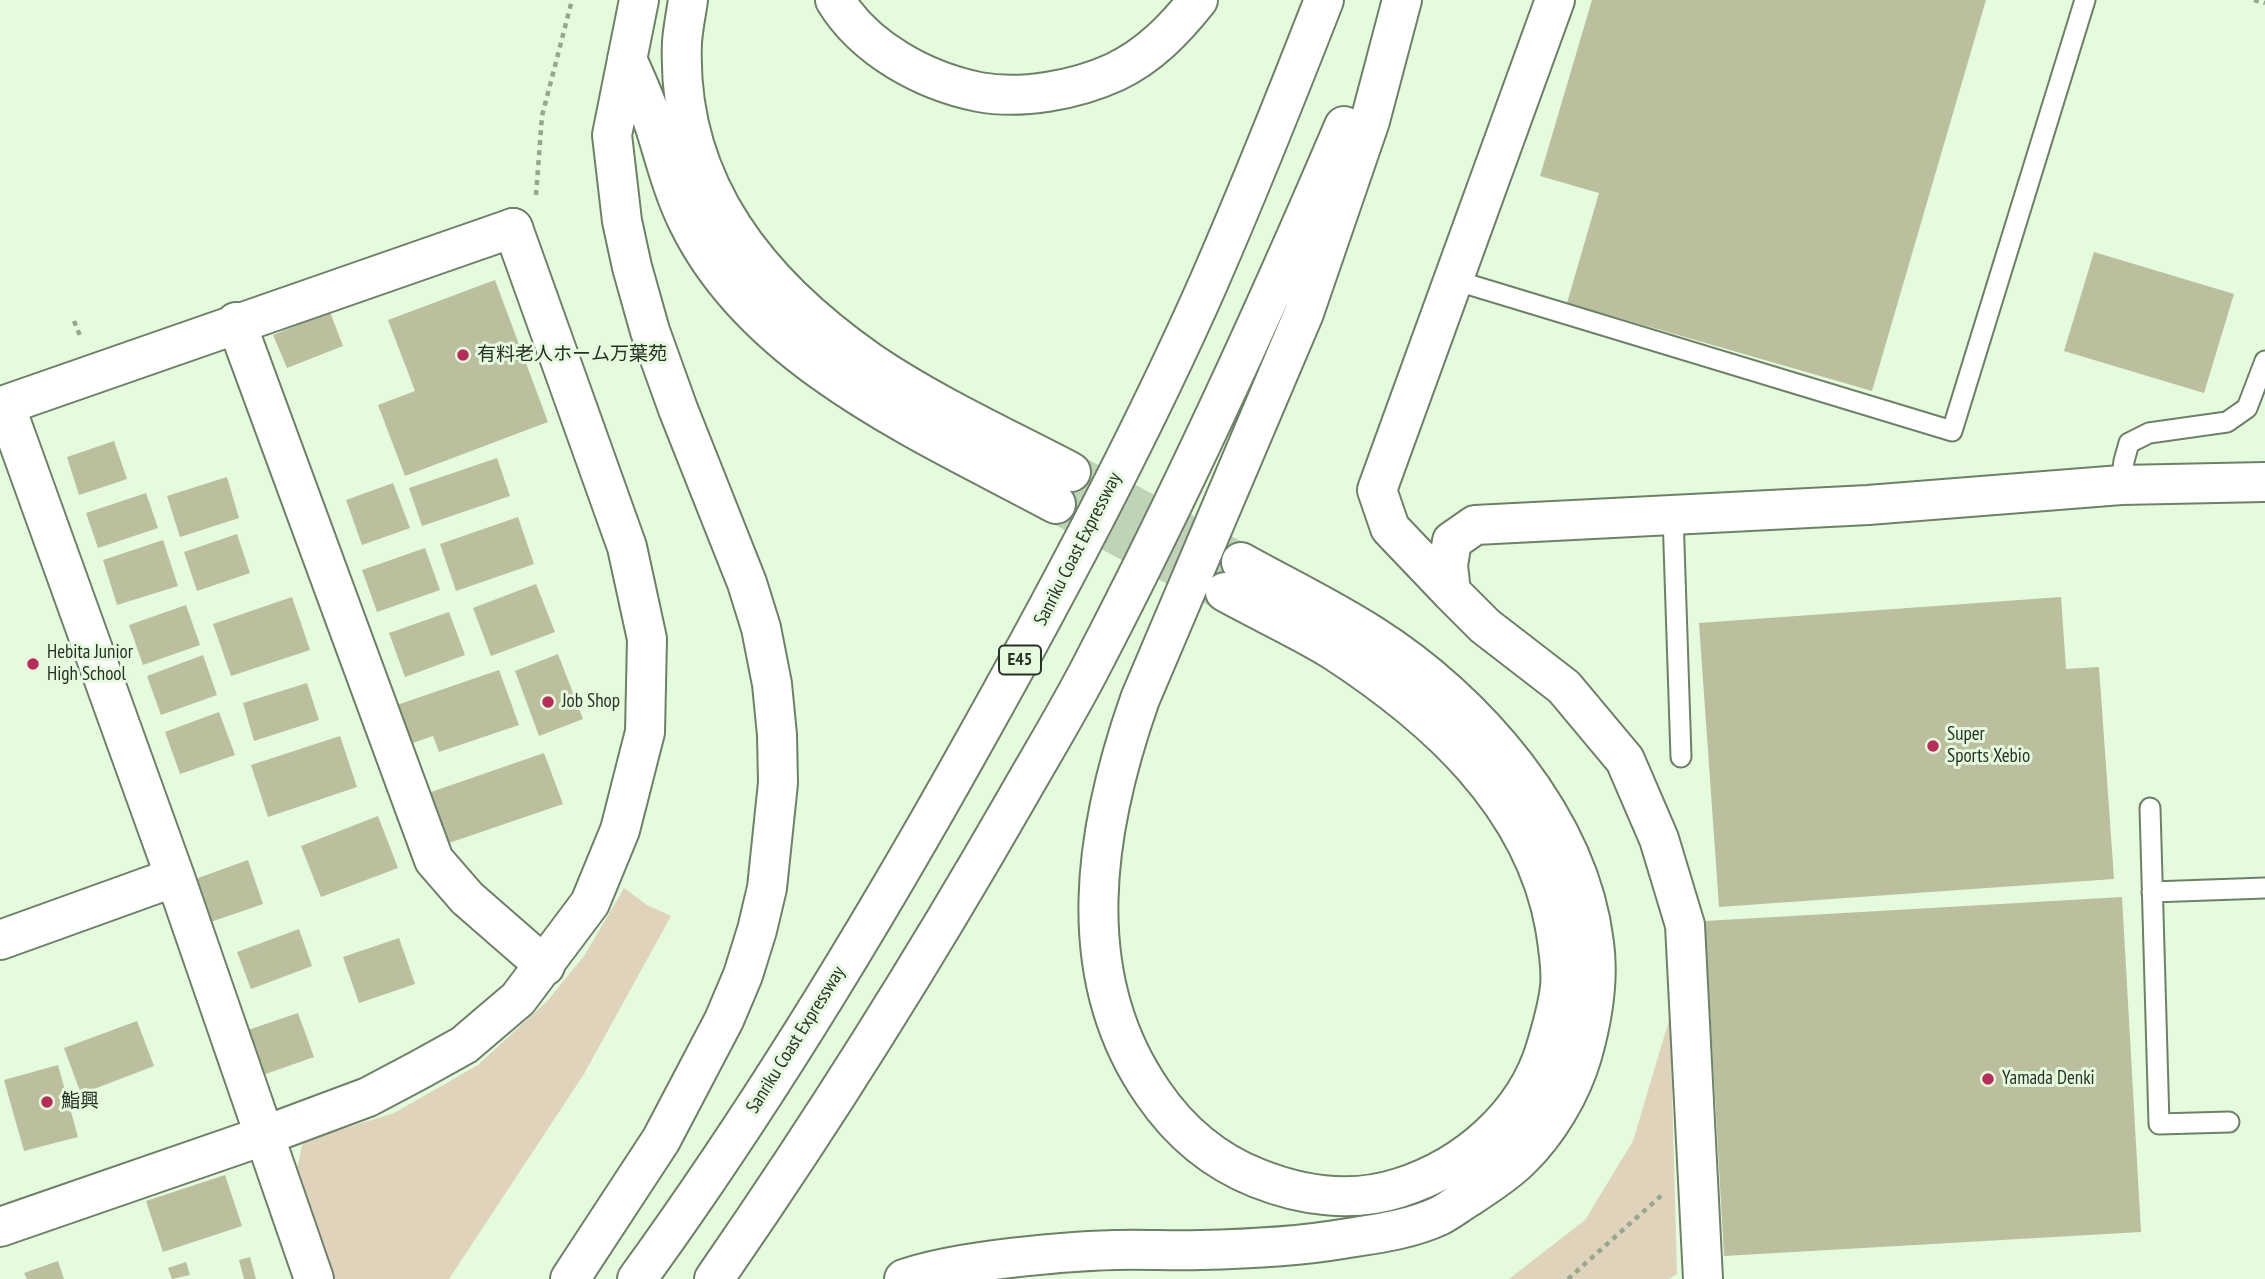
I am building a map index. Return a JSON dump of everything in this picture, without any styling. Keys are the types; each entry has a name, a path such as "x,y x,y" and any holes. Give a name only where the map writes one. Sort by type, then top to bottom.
{"main road":[{"path":"570,1279 661,1140 729,1009 757,930 767,888 778,783 772,684 761,628 747,583 650,331 622,221 612,135 639,0"},
{"path":"627,58 688,222 711,262 737,296 811,362 902,421 1063,488 929,397 871,362 807,313 740,241 701,167 690,123 683,79 682,41 688,0"},
{"path":"835,0 843,13 879,48 925,75 980,92 1026,94 1071,88 1115,72 1150,51 1198,0"},
{"name":"Sanriku Coast Expressway","path":"638,1279 777,1073 904,867 1033,636 1135,437 1207,286 1324,0"},
{"path":"714,1279 828,1110 954,908 1091,668 1192,466 1265,309 1348,117 1393,0"},
{"path":"904,1279 921,1273 1046,1253 1201,1250 1329,1241 1389,1231 1439,1216 1482,1189 1521,1159 1551,1120 1576,1077 1588,1033 1594,991 1595,945 1585,901 1570,857 1546,808 1516,765 1468,711 1373,636 1233,577 1435,728 1479,771 1510,811 1533,855 1551,905 1558,943 1560,985 1553,1024 1540,1068 1516,1108 1479,1146 1440,1171 1397,1189 1360,1195 1320,1195 1281,1187 1237,1170 1201,1146 1167,1112 1145,1082 1115,1022 1102,967 1097,923 1099,876 1108,812 1122,751 1140,699 1304,313 1370,121 1402,0"},
{"path":"1555,0 1377,490 1390,528 1485,626 1564,687 1625,760 1659,839 1685,925 1703,1279"},
{"path":"0,1227 266,1135 368,1097 464,1045 519,999 590,903 620,830 645,732 647,639 627,547 513,228 236,322 5,405 175,877 266,1135 314,1279"},
{"path":"236,322 434,860 467,898 545,966"},
{"path":"1451,593 1448,565 1452,541 1475,525 1868,505 2121,485 2265,482"},
{"path":"0,940 175,877"}],"lane":[{"path":"1454,280 1952,431 2085,0"},
{"path":"2121,485 2129,443 2149,433 2227,422 2247,408 2265,361"},
{"path":"1673,515 1681,757"},
{"path":"2150,808 2159,1124 2229,1122"},
{"path":"2152,892 2265,888"}],"path":[{"path":"536,195 542,116 572,0"},
{"path":"2254,0 2265,3"},
{"path":"1568,1279 1666,1192"}],"shaded area":[{"path":"624,888 647,905 671,916 584,1074 449,1279 334,1279 297,1168 303,1141 394,1113 478,1065 547,1001 584,956"},
{"path":"1670,1017 1677,1274 1669,1279 1509,1279 1585,1220 1633,1141"}],"building":[{"path":"1592,0 1986,0 1872,391 1567,303 1599,193 1540,176"},
{"path":"2094,252 2234,294 2204,393 2064,351"},
{"name":"有料老人ホーム万葉苑","path":"495,280 548,422 405,476 378,405 415,391 388,320"},
{"path":"330,312 343,346 287,368 273,335"},
{"path":"114,441 127,479 79,495 67,457"},
{"path":"497,458 510,496 422,526 409,488"},
{"path":"227,477 239,518 180,537 167,496"},
{"path":"393,483 410,528 362,545 346,500"},
{"path":"146,493 158,528 98,548 86,513"},
{"path":"518,517 534,564 456,591 440,544"},
{"path":"237,534 250,573 197,591 184,552"},
{"path":"163,540 178,586 117,605 103,560"},
{"path":"425,548 440,590 377,612 362,570"},
{"path":"536,584 555,632 491,656 473,608"},
{"path":"292,597 310,650 231,676 213,624"},
{"path":"2061,597 2066,669 2099,667 2114,879 1719,907 1699,623"},
{"path":"186,605 200,645 143,665 129,625"},
{"path":"449,612 465,655 405,677 389,633"},
{"path":"558,654 583,719 539,736 515,671"},
{"path":"203,655 217,695 161,715 147,676"},
{"path":"499,670 519,725 439,752 433,736 404,746 391,707"},
{"path":"307,683 319,720 254,741 243,703"},
{"path":"219,712 235,755 180,774 165,732"},
{"path":"340,736 357,787 268,817 251,765"},
{"path":"544,753 563,804 449,843 431,792"},
{"path":"378,816 398,868 321,897 301,846"},
{"path":"248,860 263,904 202,925 187,882"},
{"path":"2122,897 2141,1232 1724,1256 1705,921"},
{"path":"299,929 312,966 251,989 237,952"},
{"path":"399,938 415,984 359,1003 343,957"},
{"path":"298,1013 314,1057 260,1076 245,1031"},
{"path":"137,1021 154,1066 81,1094 64,1048"},
{"path":"58,1065 78,1137 24,1151 4,1080"},
{"path":"225,1175 242,1226 163,1252 146,1201"},
{"path":"250,1257 256,1279 244,1279 239,1260"},
{"path":"58,1261 64,1279 27,1279 24,1273"},
{"path":"186,1262 190,1275 172,1279 168,1268"}],"tunnel":[{"path":"1071,472 1236,560"},
{"path":"1056,504 1220,590"}],"place":[{"name":"有料老人ホーム万葉苑","path":"463,355"},
{"name":"Hebita Junior High School","path":"33,664"},
{"name":"Job Shop","path":"548,702"},
{"name":"Super Sports Xebio","path":"1933,746"},
{"name":"Yamada Denki","path":"1988,1079"},
{"name":"鮨興","path":"47,1102"}]}
